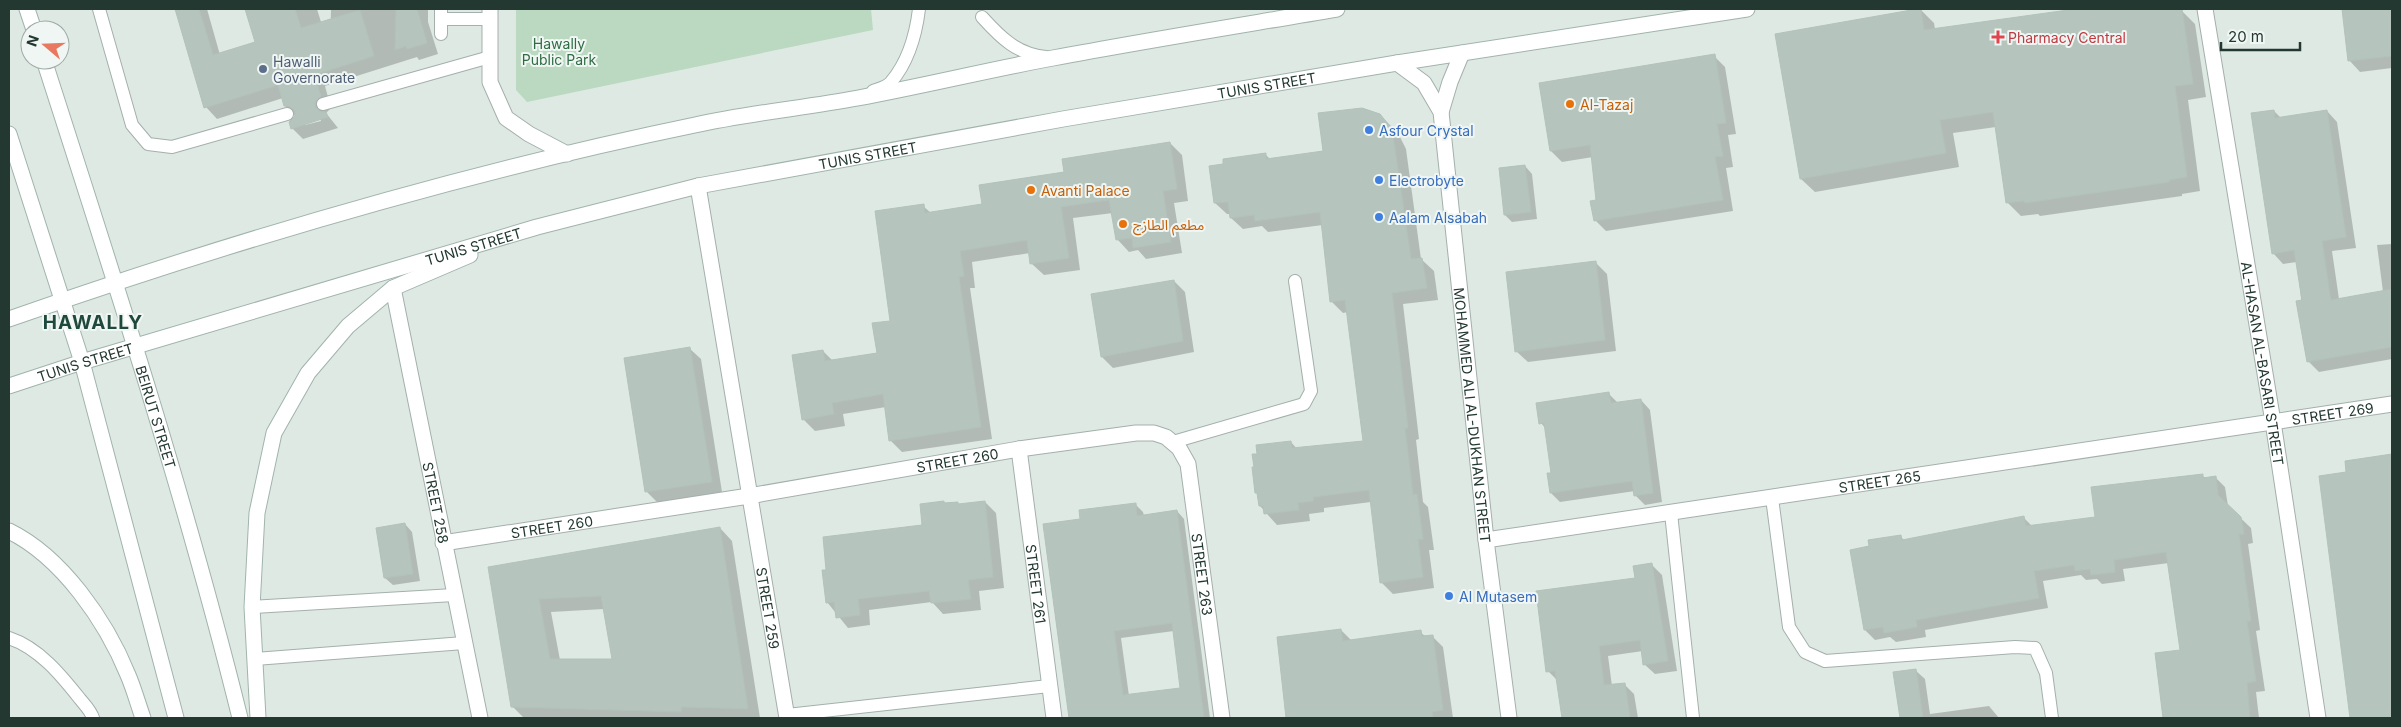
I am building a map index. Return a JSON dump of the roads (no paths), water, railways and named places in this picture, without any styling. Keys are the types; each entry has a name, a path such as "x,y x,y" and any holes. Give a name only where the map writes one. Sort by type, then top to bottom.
{"main road":[{"path":"9,319 115,282 376,203 567,154 698,124 859,98 1054,58 1337,9"},
{"name":"TUNIS STREET","path":"9,386 82,362 537,227 698,186 1063,119 1397,63 1747,9"},
{"name":"AL-HASAN AL-BASARI STREET","path":"2205,9 2273,422 2318,718"},
{"path":"490,14 490,82 506,118 529,134 567,154"},
{"name":"MOHAMMED ALI AL-DUKHAN STREET","path":"1462,53 1450,82 1441,112 1486,540 1509,718"},
{"name":"MOHAMMED ALI AL-DUKHAN STREET","path":"1397,63 1424,83 1441,112"},
{"name":"BEIRUT STREET","path":"47,70 136,346 211,603 240,718"},
{"path":"9,134 82,362 176,718"},
{"path":"698,186 749,496"},
{"path":"258,718 252,607 258,513 274,433 308,373 348,326 393,288 537,227"},
{"name":"STREET 258","path":"393,288 443,543 480,718"},
{"name":"STREET 269","path":"2273,422 2392,404"},
{"name":"STREET 265","path":"1486,540 2273,422"},
{"name":"STREET 260","path":"443,543 749,496 1019,449 1136,432 1154,433 1170,440"},
{"name":"STREET 263","path":"1170,440 1179,448 1188,464 1222,718"},
{"name":"STREET 261","path":"1019,449 1054,718"},
{"name":"STREET 259","path":"749,496 787,717"},
{"path":"9,531 20,536 68,576 102,624 111,641 128,674 143,718"}],"lane":[{"path":"99,9 132,126 148,144 172,147 287,114"},
{"path":"859,98 890,84 906,58 916,31 919,9"},
{"path":"441,34 441,14 490,14"},
{"path":"982,18 1012,47 1030,55 1054,58"},
{"path":"323,104 490,57"},
{"path":"1170,440 1304,404 1311,391 1295,281"},
{"path":"1772,498 1789,627 1805,652 1825,661 2016,647 2035,648 2046,673 2052,718"},
{"path":"1671,513 1693,718"},
{"path":"252,607 454,596"},
{"path":"9,638 18,641 47,662 62,676 92,714 93,718"},
{"path":"255,659 464,643"},
{"path":"787,717 1049,686"}],"place":[{"name":"Pharmacy Central","path":"1998,37"},
{"name":"Hawalli Governorate","path":"263,69"},
{"name":"Al-Tazaj","path":"1570,104"},
{"name":"Asfour Crystal","path":"1369,130"},
{"name":"Electrobyte","path":"1379,180"},
{"name":"Avanti Palace","path":"1031,190"},
{"name":"Aalam Alsabah","path":"1379,217"},
{"name":"مطعم الطازج","path":"1123,224"},
{"name":"Al Mutasem","path":"1449,596"}],"district":[{"name":"HAWALLY","path":"93,322"}],"park label":[{"name":"Hawally Public Park","path":"559,52"}]}
